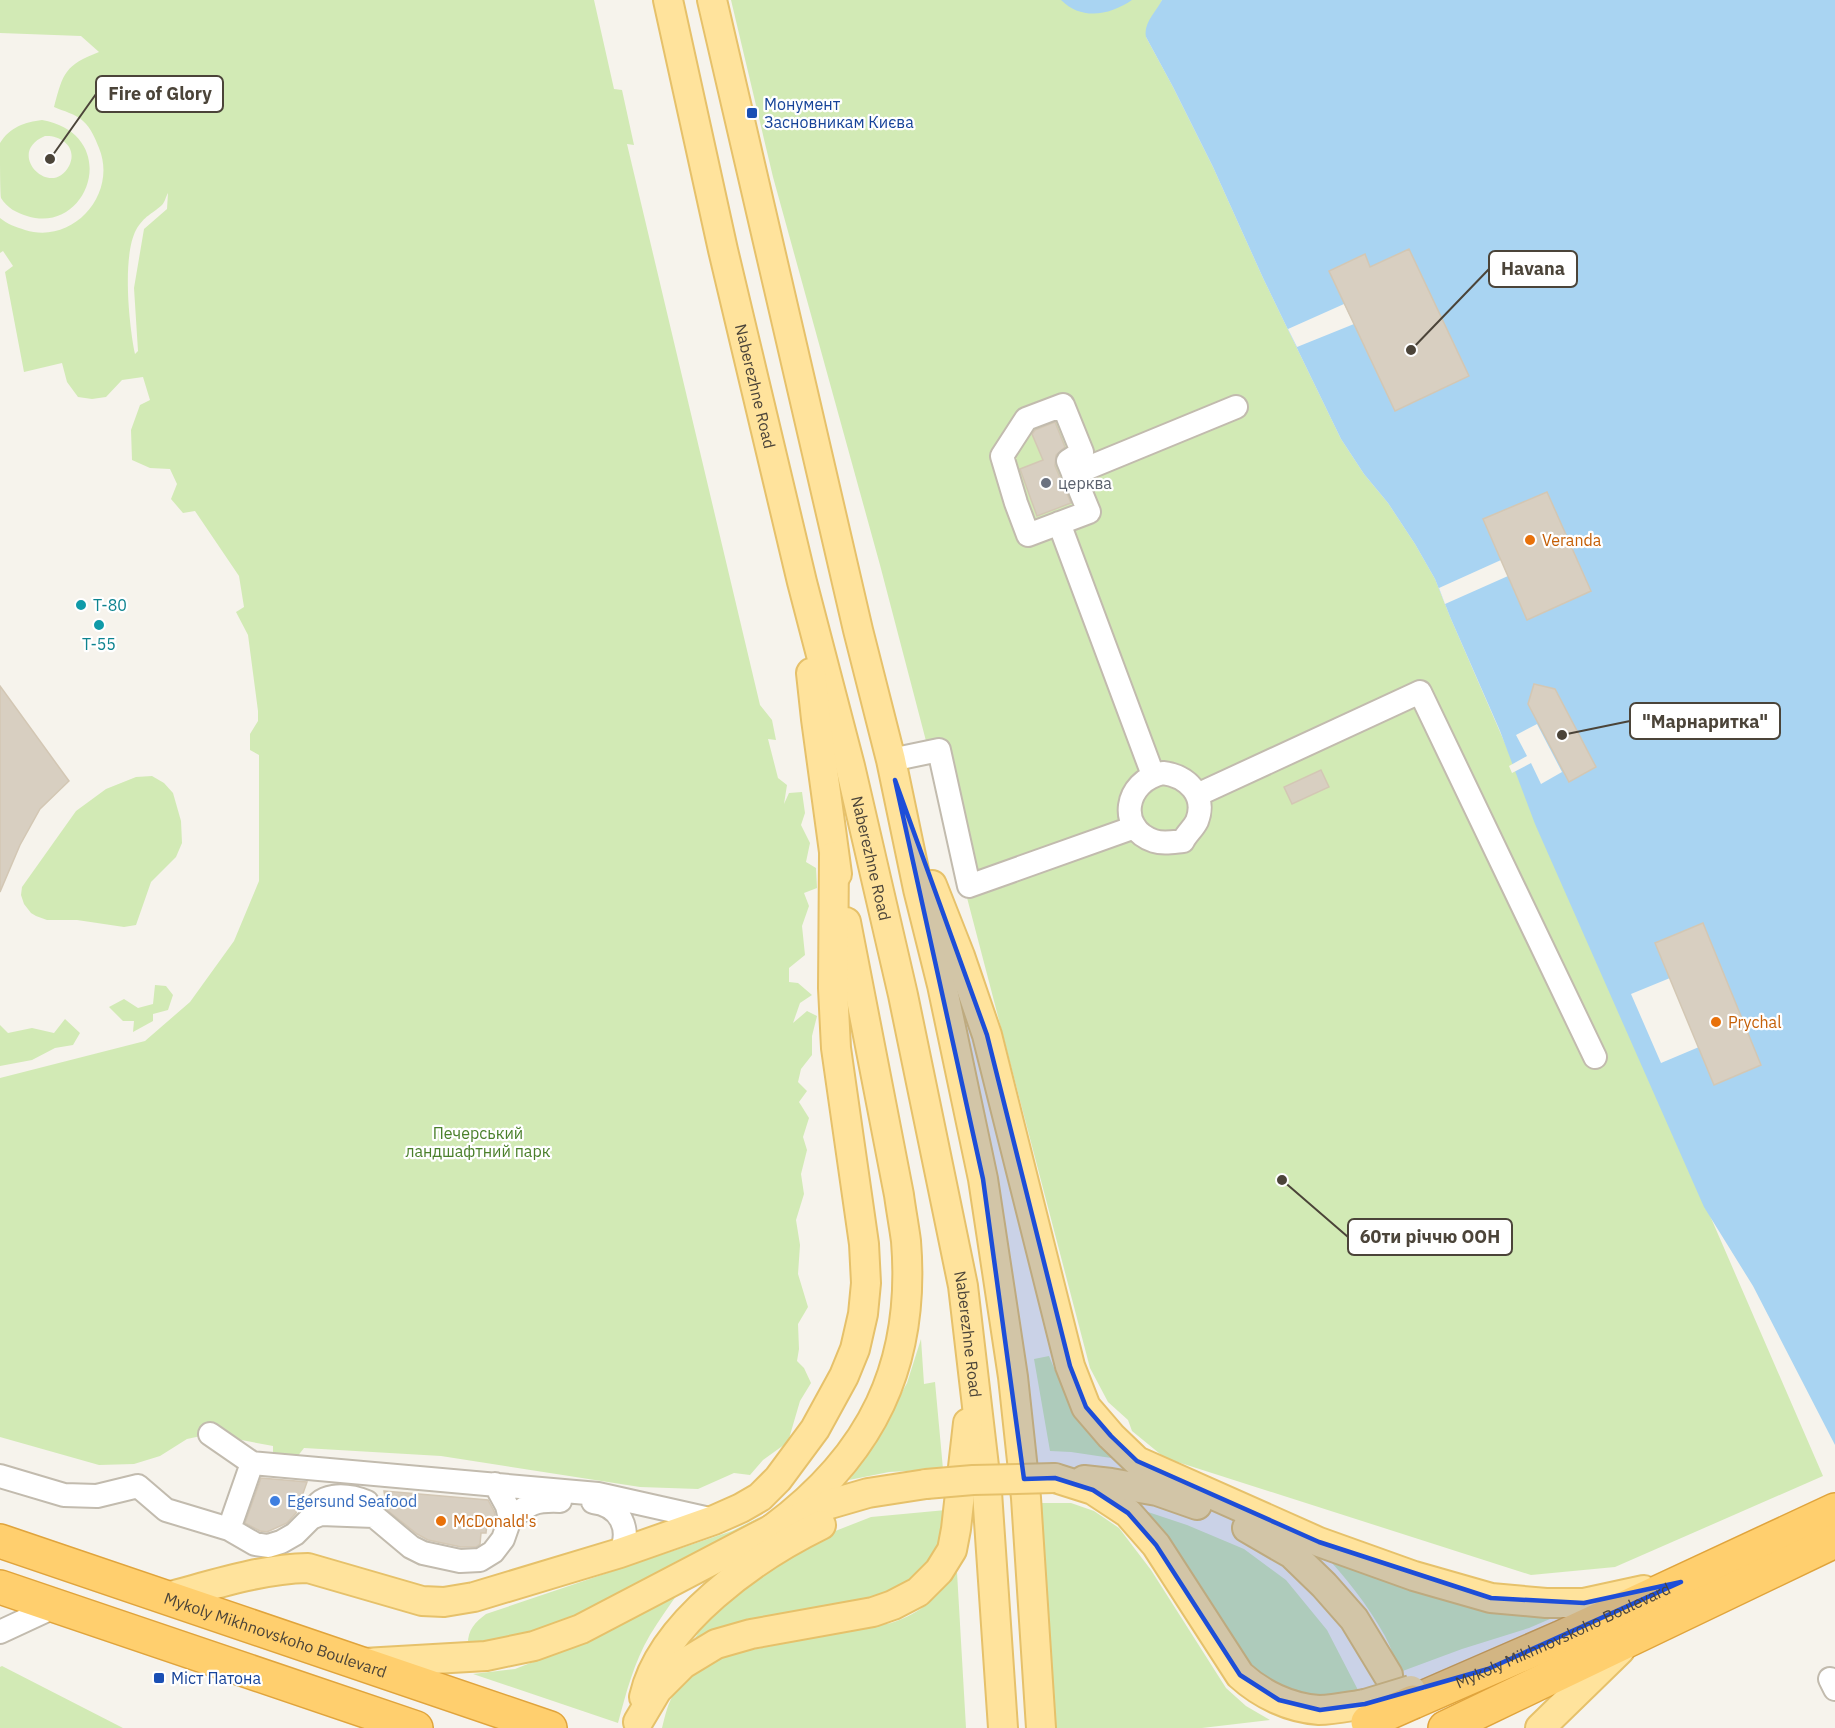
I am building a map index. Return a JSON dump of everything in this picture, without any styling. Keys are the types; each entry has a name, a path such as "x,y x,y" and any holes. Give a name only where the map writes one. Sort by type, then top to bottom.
{"highway":[{"path":"1780,1551 1835,1510"},
{"name":"Mykoly Mikhnovskoho Boulevard","path":"0,1541 550,1728"},
{"path":"1780,1551 1835,1541"},
{"name":"Mykoly Mikhnovskoho Boulevard","path":"1361,1718 1404,1689 1488,1669 1681,1582 1780,1551"},
{"name":"Mykoly Mikhnovskoho Boulevard","path":"1445,1728 1634,1638 1780,1551"},
{"path":"0,1587 416,1728"}],"main road":[{"name":"Naberezhne Road","path":"668,0 723,250 802,582 850,766 903,995 963,1286 987,1492 1003,1728"},
{"path":"712,0 858,630 893,770 983,1179 998,1270 1026,1498 1041,1728"},
{"path":"772,1529 821,1488 847,1460 861,1440 882,1401 899,1353 906,1287 906,1241 899,1195 834,856 816,719 802,582"},
{"path":"893,770 987,1035 1070,1366 1086,1407 1111,1436 1137,1461 1319,1542 1414,1576 1491,1598 1546,1604 1584,1604 1681,1582"},
{"path":"167,1597 266,1572 308,1568 422,1601 444,1602 474,1598 620,1553 714,1520 760,1497 778,1479 815,1429 848,1367 855,1349 863,1314 866,1283 864,1244 836,1048 833,988 834,856"},
{"path":"926,1484 857,1508 809,1531 746,1569 690,1618 659,1660 646,1688 638,1722 657,1690 676,1670 716,1644 751,1634 873,1612 918,1592 939,1571 952,1550 956,1529 973,1373"},
{"path":"363,1663 486,1656 534,1646 581,1629 772,1529 830,1504 868,1493 926,1484 973,1480 1055,1478 1111,1483 1157,1491 1213,1511 1283,1548 1316,1577 1354,1619 1404,1689"},
{"path":"1055,1478 1093,1490 1128,1513 1156,1545 1240,1675 1253,1687 1279,1701 1292,1705 1361,1718"},
{"path":"1275,1523 1322,1560 1355,1600 1404,1689"},
{"path":"1540,1728 1634,1638"}],"lane":[{"path":"1063,405 1082,452 1068,461 1073,474 1089,512 1028,536 1002,456 1026,419 1063,405"},
{"path":"1073,474 1236,407"},
{"path":"1059,523 1153,776"},
{"path":"1197,795 1420,692 1596,1057"},
{"path":"893,770 939,750 969,886 1135,828"},
{"path":"1163,773 1174,775 1183,779 1197,795 1198,818 1183,841 1163,843 1153,841 1143,836 1135,828 1131,818 1131,797 1143,780 1153,776 1163,773"},
{"path":"210,1434 252,1463 598,1494 714,1520"},
{"path":"229,1529 252,1463"},
{"path":"0,1476 64,1495 97,1496 138,1486 166,1510 229,1529 255,1544 268,1546 295,1534 311,1518 318,1502 330,1496 367,1502 374,1516 411,1547 423,1554 460,1561 480,1560 493,1552 503,1539 510,1519 528,1504 542,1500 596,1502 614,1509 621,1521 626,1535 620,1553"},
{"path":"495,1484 507,1506 510,1519"},
{"path":"0,1632 56,1605"}],"highlighted area":[{"path":"895,780 987,1035 1070,1366 1086,1407 1111,1436 1137,1461 1319,1542 1491,1598 1584,1603 1681,1582 1488,1669 1365,1704 1320,1710 1279,1700 1240,1675 1156,1545 1128,1513 1093,1490 1055,1478 1024,1479 983,1179"}],"green space":[{"name":"Печерський ландшафтний парк","path":"0,0 594,0 614,89 622,90 634,145 627,144 760,705 772,720 776,740 768,739 778,778 787,785 784,804 789,793 802,792 805,813 801,825 810,843 806,862 816,868 817,888 804,893 809,906 802,926 805,955 789,968 789,982 798,983 812,995 800,1003 793,1023 807,1011 817,1016 812,1036 812,1055 801,1069 798,1082 807,1091 799,1102 809,1118 803,1137 807,1150 801,1174 804,1194 796,1220 800,1245 798,1274 808,1307 798,1324 797,1361 804,1368 811,1383 800,1401 788,1442 763,1460 750,1475 734,1473 698,1489 640,1487 441,1456 304,1448 297,1457 273,1454 273,1446 210,1434 187,1439 160,1456 134,1464 99,1465 0,1437 0,1078 145,1041 190,1002 234,941 259,881 259,755 250,750 250,734 258,721 258,711 248,635 236,612 244,607 239,576 195,511 183,513 171,499 177,484 170,469 150,468 132,460 131,430 140,405 150,400 143,377 122,380 106,397 92,399 78,397 67,382 62,363 24,372 5,272 13,266 3,251 0,253 0,218 25,230 43,233 59,230 75,223 97,198 102,182 103,165 94,137 80,119 54,107 67,72 79,61 99,52 81,36 0,33","holes":["168,193 167,209 144,229 134,288 138,351 135,354 128,291 132,242 139,225 162,205"]},
{"path":"731,0 1162,0 1146,37 1213,167 1263,278 1341,439 1364,474 1388,503 1435,579 1823,1476 1615,1567 1531,1575 1165,1458 1132,1431 1128,1420 1108,1402 1090,1368 880,565 773,177"},
{"path":"42,120 67,129 83,144 89,162 88,181 80,198 67,212 49,218 27,216 9,207 1,198 0,143 13,129","holes":["45,136 51,136 67,144 71,154 69,166 61,175 52,178 43,176 35,170 30,162 29,153 34,144"]},
{"path":"152,776 164,783 173,793 181,821 182,843 176,857 151,882 136,925 124,927 77,920 47,920 31,913 24,904 21,895 22,887 76,811 106,789 136,777"},
{"path":"155,985 166,986 173,995 168,1010 153,1014 153,1021 133,1032 134,1021 123,1021 109,1007 124,999 138,1008 153,1004"},
{"path":"65,1019 80,1033 73,1045 55,1048 32,1060 0,1066 0,1025 8,1033 32,1028 54,1033"},
{"path":"921,1339 924,1384 935,1382 943,1469 889,1472 849,1480 878,1436 907,1383"},
{"path":"1049,1356 1068,1401 1088,1430 1118,1459 1050,1451 1034,1359"},
{"path":"1038,1503 1071,1503 1094,1511 1119,1528 1151,1570 1226,1688 1246,1706 1270,1720 1202,1728 1054,1728"},
{"path":"1133,1507 1187,1525 1244,1549 1286,1580 1327,1630 1358,1690 1332,1698 1310,1701 1266,1687"},
{"path":"946,1510 942,1551 891,1598 691,1645 707,1618 724,1599 820,1537 871,1517"},
{"path":"762,1516 716,1545 576,1617 538,1631 468,1647 472,1628 486,1614 732,1531"},
{"path":"1319,1549 1564,1613 1529,1628 1400,1672 1387,1640 1371,1613 1347,1580"},
{"path":"957,1572 966,1728 662,1728 675,1692 694,1673 710,1664 735,1653 902,1619 921,1609"},
{"path":"679,1592 644,1645 627,1689 618,1723 473,1674 515,1669 551,1655"},
{"path":"0,1667 123,1728 0,1728"}],"water":[{"path":"1061,0 1132,0 1115,9 1096,14 1078,11"},
{"path":"1162,0 1835,0 1835,1445 1753,1286 1704,1207 1535,824 1500,731 1435,579 1388,503 1364,474 1341,439 1263,278 1213,167 1146,37 1148,22"}],"pier":[{"path":"1344,304 1354,324 1297,347 1288,329"},
{"path":"1501,560 1508,576 1445,604 1439,588"},
{"path":"1537,724 1562,772 1541,784 1531,763 1512,773 1509,766 1527,756 1516,735"},
{"path":"1670,978 1699,1047 1661,1063 1631,994"}],"building":[{"path":"1409,249 1469,376 1395,411 1329,271 1365,254 1370,267"},
{"name":"церква","path":"1055,422 1065,447 1056,455 1055,466 1071,503 1037,516 1020,469 1043,460 1032,434 1035,430"},
{"name":"Veranda","path":"1547,492 1591,591 1527,620 1483,519"},
{"path":"1534,684 1555,689 1596,767 1569,782 1528,704"},
{"path":"0,686 69,781 40,809 20,845 0,892"},
{"path":"1321,770 1329,787 1292,804 1284,787"},
{"name":"Prychal","path":"1703,923 1761,1065 1714,1085 1655,943"},
{"name":"Egersund Seafood","path":"261,1478 307,1482 296,1513 287,1523 267,1532 245,1523"},
{"name":"McDonald's","path":"384,1491 488,1500 496,1518 495,1521 487,1522 486,1533 481,1533 480,1544 476,1547 461,1547 428,1540 387,1510"}],"place":[{"name":"Монумент Засновникам Києва","path":"752,113"},
{"name":"Fire of Glory","path":"50,159"},
{"name":"Havana","path":"1411,350"},
{"name":"церква","path":"1046,483"},
{"name":"Veranda","path":"1530,540"},
{"name":"Т-80","path":"81,605"},
{"name":"Т-55","path":"99,625"},
{"name":"\"Марнаритка\"","path":"1562,735"},
{"name":"Prychal","path":"1716,1022"},
{"name":"60ти річчю ООН","path":"1282,1180"},
{"name":"Egersund Seafood","path":"275,1501"},
{"name":"McDonald's","path":"441,1521"},
{"name":"Міст Патона","path":"159,1678"}]}
